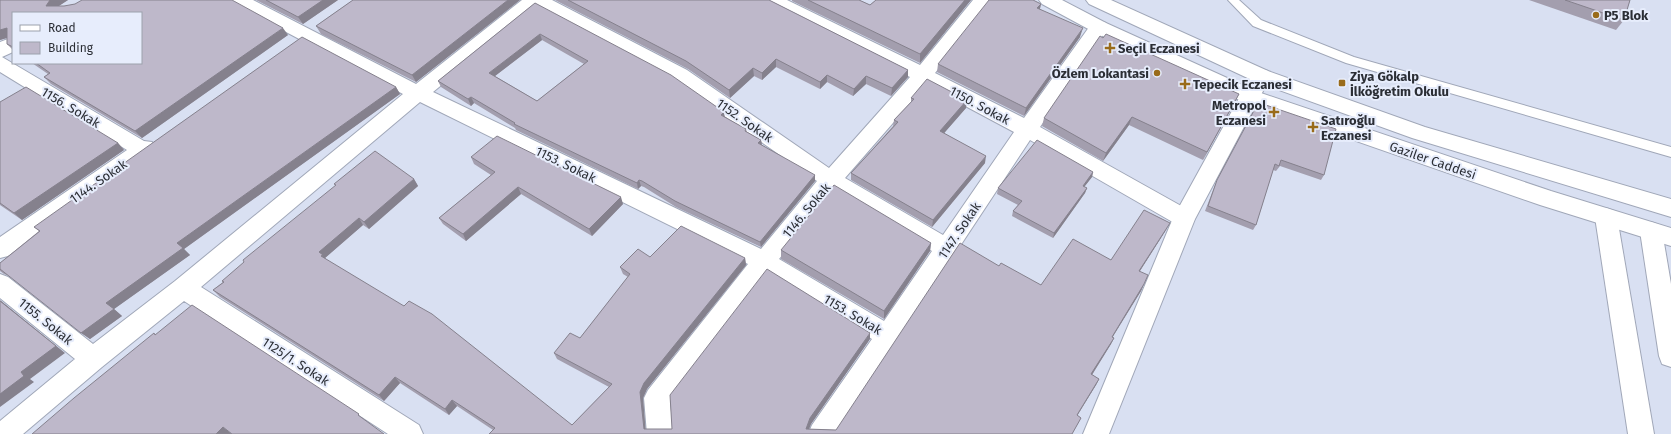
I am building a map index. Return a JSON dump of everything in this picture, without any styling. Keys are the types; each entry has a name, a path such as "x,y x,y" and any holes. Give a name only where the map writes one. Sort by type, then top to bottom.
{"street":[{"name":"1153. Sokak","path":"239,0 418,93 764,261 888,336"},
{"path":"4,434 93,359 183,288 418,93 534,0"},
{"name":"1152. Sokak","path":"538,0 680,75 831,180 947,249"},
{"name":"1150. Sokak","path":"772,0 924,74 1027,129 1184,218"},
{"name":"1146. Sokak","path":"660,434 657,398 764,261 831,180 924,74 983,0"},
{"name":"Gaziler Caddesi","path":"1048,0 1099,27 1251,97 1548,199 1661,234"},
{"name":"Gaziler Caddesi","path":"1095,0 1261,76 1419,133 1671,208"},
{"path":"285,49 323,22"},
{"name":"1147. Sokak","path":"821,434 1027,129 1099,27"},
{"path":"0,51 12,44"},
{"name":"1156. Sokak","path":"0,63 143,150"},
{"path":"1096,434 1184,218 1251,97 1261,76"},
{"name":"1144. Sokak","path":"0,249 162,136"},
{"path":"1595,186 1630,207 1661,234 1671,356"},
{"path":"1641,434 1606,217 1612,210 1630,207 1671,219"},
{"name":"1155. Sokak","path":"0,284 93,359"},
{"name":"1125/1. Sokak","path":"183,288 410,434"}],"lane":[{"path":"1233,0 1256,23 1350,60 1671,152"}],"building":[{"path":"0,0 50,0 46,6 64,6 75,4 82,0 232,0 283,28 135,131 44,77 50,73 37,64 142,64 142,12 12,12 12,46 7,44 7,28 0,30"},
{"path":"266,0 323,0 298,17"},
{"path":"353,0 508,0 412,75 316,26"},
{"path":"568,0 769,0 908,70 892,88 866,76 854,89 827,75 820,82 776,59 762,73 753,68 729,90 686,61"},
{"path":"808,0 859,0 870,5 876,0 965,0 920,54"},
{"path":"989,0 1033,0 1041,4 1037,8 1083,28 1026,108 938,64"},
{"path":"1565,0 1630,0 1624,20"},
{"path":"535,3 671,75 724,112 721,115 746,129 745,131 761,140 758,143 815,175 760,242 675,201 642,181 639,180 637,183 514,124 515,123 471,97 468,99 438,81","holes":["540,34 588,61 537,101 489,73"]},
{"path":"1106,34 1239,94 1207,152 1132,117 1106,153 1044,118 1100,36 1103,38"},
{"path":"302,37 396,87 177,243 183,248 106,303 114,309 81,333 0,269 0,263 40,231 34,227"},
{"path":"927,79 967,100 940,131 986,156 933,220 851,173 898,122 894,120 914,99 911,98"},
{"path":"26,87 118,143 14,213 0,203 0,102"},
{"path":"1260,103 1336,129 1324,175 1281,160 1279,166 1275,164 1256,225 1208,206 1217,180 1257,105 1259,106"},
{"path":"497,136 621,197 589,229 518,187 463,234 439,218 495,172 471,157"},
{"path":"1037,140 1093,172 1083,186 1087,188 1054,233 1013,211 1022,201 998,188"},
{"path":"375,151 414,179 364,222 359,218 319,252 323,255 321,256 404,306 409,301 432,314 572,425 612,384 554,353 570,333 580,338 630,274 620,267 638,249 650,257 681,226 745,258 644,383 640,392 644,429 672,429 670,395 767,269 870,333 810,418 806,429 836,430 960,243 999,266 1001,263 1041,285 1073,239 1111,260 1144,210 1170,223 1139,271 1148,275 1144,284 1112,337 1114,338 1091,374 1099,379 1077,415 1081,418 1072,434 489,434 495,428 452,400 445,409 395,377 379,395 213,290 224,282 222,281 244,262 243,260 336,185 334,184"},
{"path":"834,185 931,243 884,311 781,250"},
{"path":"0,301 56,346 21,372 24,376 0,394"},
{"path":"192,305 359,414 358,415 384,434 232,434 223,427 216,434 32,434 154,333 155,335"}],"place":[{"name":"P5 Blok","path":"1596,15"},
{"name":"Seçil Eczanesi","path":"1110,48"},
{"name":"Özlem Lokantasi","path":"1157,73"},
{"name":"Ziya Gökalp İlköğretim Okulu","path":"1342,83"},
{"name":"Tepecik Eczanesi","path":"1185,84"},
{"name":"Metropol Eczanesi","path":"1274,112"},
{"name":"Satıroğlu Eczanesi","path":"1313,127"}]}
